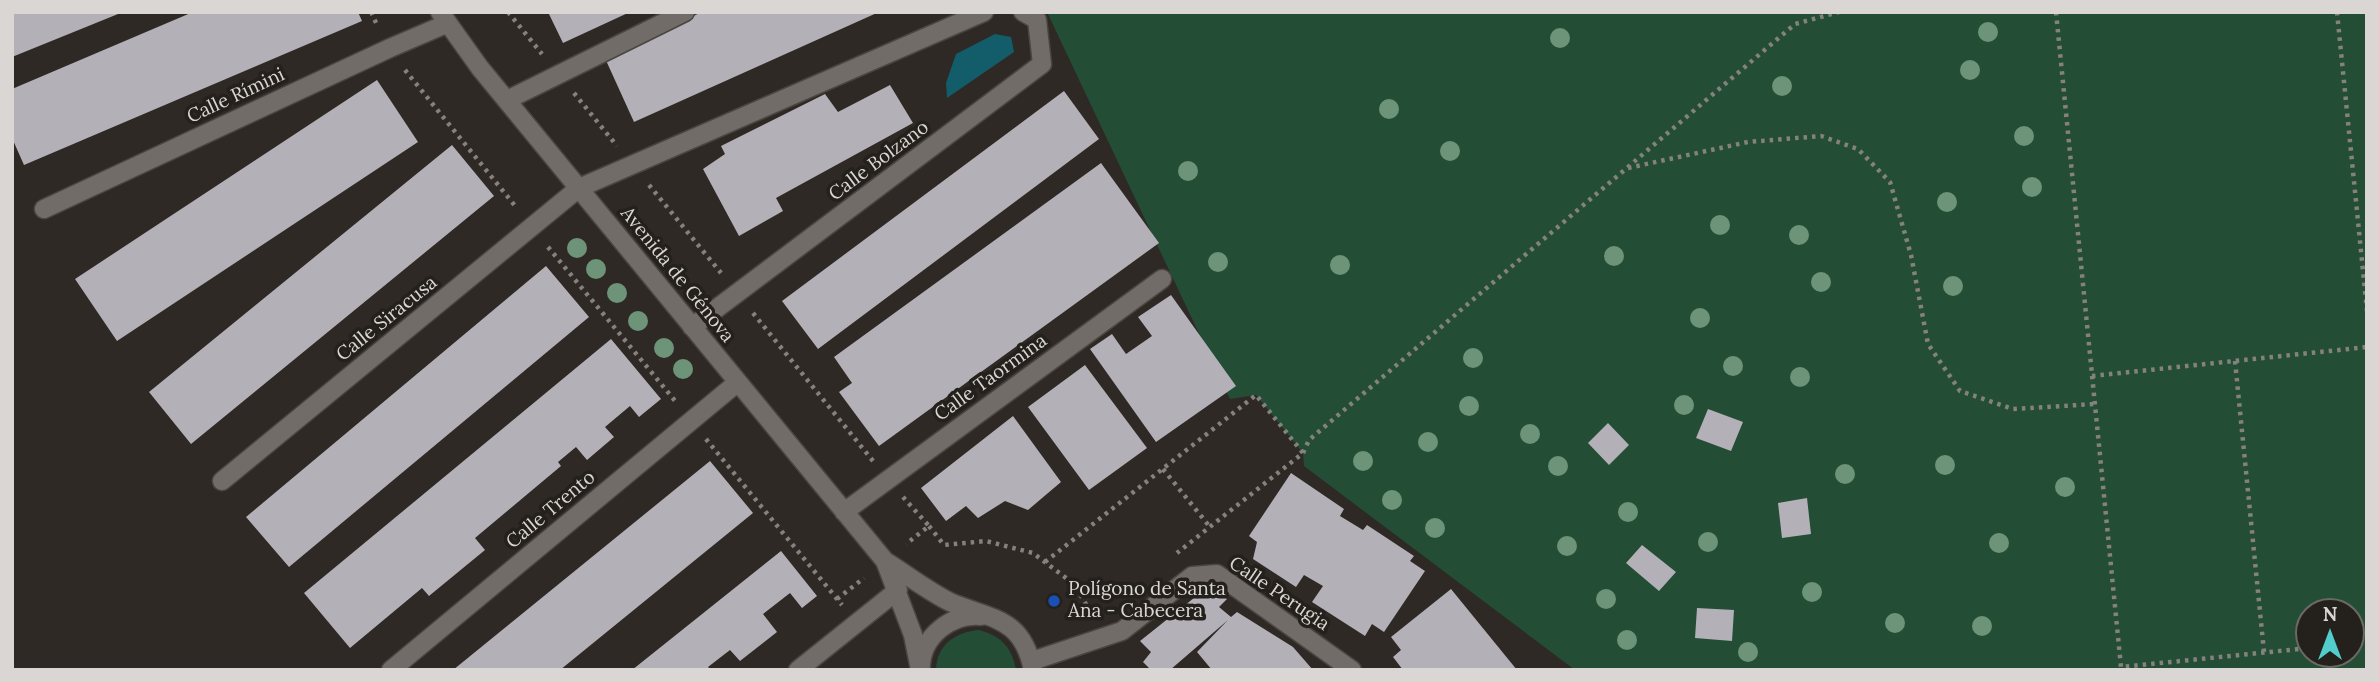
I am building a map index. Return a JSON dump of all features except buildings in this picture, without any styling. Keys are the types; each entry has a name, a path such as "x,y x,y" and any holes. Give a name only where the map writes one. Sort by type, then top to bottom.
{"street":[{"path":"579,188 984,12"},
{"name":"Calle Bolzano","path":"692,327 1042,64 1037,20 1023,12"},
{"path":"507,100 672,15"},
{"name":"Calle Rímini","path":"44,209 390,48 443,18"},
{"name":"Avenida de Génova","path":"443,18 507,100 885,561 913,635 920,670"},
{"name":"Calle Siracusa","path":"222,481 579,188"},
{"name":"Calle Taormina","path":"844,512 1162,279"},
{"name":"Calle Trento","path":"391,670 738,382"},
{"name":"Avenida de Génova","path":"885,561 949,601 1012,627 1025,642 1032,667"},
{"name":"Calle Perugia","path":"1032,667 1122,631 1192,576 1217,574 1352,670"},
{"path":"798,670 898,590"},
{"name":"Avenida de Génova","path":"920,670 921,659 929,641 941,627 958,618 976,615 995,618"}],"path":[{"path":"371,12 390,48 432,106 837,599"},
{"path":"1168,560 1303,453 1309,440 1794,23 1839,12"},
{"path":"2056,12 2121,667 2295,649"},
{"path":"2337,12 2367,311"},
{"path":"1626,168 1748,142 1821,136 1858,149 1890,182 1911,255 1928,344 1960,391 2013,409 2095,404"},
{"path":"2092,376 2367,347"},
{"path":"2235,361 2264,652"},
{"path":"1045,562 1256,395 1303,453"},
{"path":"1163,469 1210,527"},
{"path":"929,526 944,545 986,541 1033,553 1074,584 1094,618 1105,610"}],"green space":[{"path":"1047,12 2367,12 2367,670 1575,670 1304,466 1303,453 1256,395 1230,399"},
{"path":"979,630 1004,644 1012,655 1016,670 936,670 940,653 949,641 963,633"}],"water":[{"path":"995,34 1011,37 1014,52 947,98 946,83 956,54"}],"place":[{"name":"Polígono de Santa Ana - Cabecera","path":"1054,601"}]}
